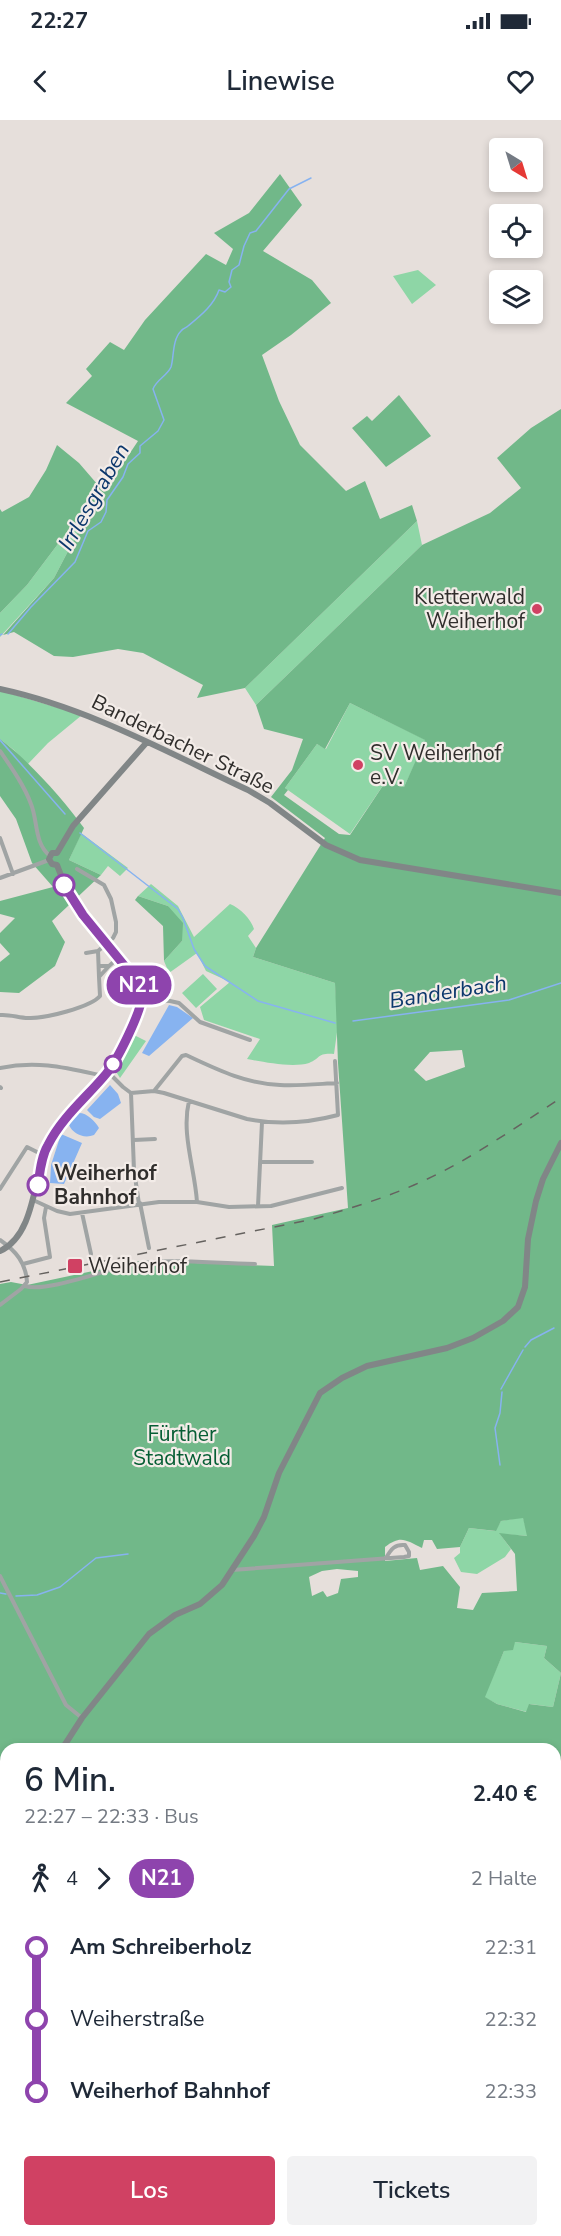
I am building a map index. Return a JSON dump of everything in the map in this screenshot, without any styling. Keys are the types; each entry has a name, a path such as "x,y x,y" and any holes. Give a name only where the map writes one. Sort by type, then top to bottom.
{"street":[{"name":"Banderbacher Straße","path":"0,689 68,708 147,742 260,796 315,838 339,852 360,860 561,893"},
{"path":"0,878 57,853 73,826 147,742"},
{"path":"0,751 31,803 41,846 52,864 57,865"},
{"path":"1,841 14,873"},
{"path":"57,853 62,859 57,865"},
{"path":"0,1251 10,1246 20,1231 33,1200 43,1156 55,1133 70,1112 106,1074 123,1046 142,995 142,989 137,981 105,945 74,901 57,865"},
{"path":"77,869 104,885 108,891 116,932 116,935 98,951 86,953"},
{"path":"0,1015 41,1018 93,1001 100,996 98,951"},
{"path":"99,977 117,959"},
{"path":"99,966 109,966"},
{"path":"142,995 151,1000 179,1003 200,1022 250,1040"},
{"path":"154,1091 182,1056 186,1055 256,1083 280,1085 337,1083"},
{"path":"0,1068 47,1064 106,1074 131,1093 154,1091 262,1122 312,1121 338,1116 335,1061"},
{"path":"131,1093 134,1170 149,1248"},
{"path":"189,1101 186,1121 197,1203"},
{"path":"258,1206 262,1122"},
{"path":"134,1140 155,1139"},
{"path":"66,1743 82,1718 149,1634 175,1615 200,1604 222,1586 264,1517 279,1473 320,1393 342,1378 367,1366 447,1348 473,1338 503,1321 518,1307 525,1287 527,1246 536,1201 543,1179 561,1143"},
{"path":"0,1190 27,1147 43,1156"},
{"path":"260,1162 312,1162"},
{"path":"33,1200 65,1214 140,1203 197,1203 229,1208 284,1203 342,1188"},
{"path":"23,1264 50,1257 44,1218 46,1207"},
{"path":"82,1213 91,1254"},
{"path":"0,1240 10,1246 23,1264 26,1277 25,1286"},
{"path":"0,1305 25,1286 66,1282 129,1265 198,1260 255,1264"},
{"path":"231,1570 386,1558 409,1556 409,1552 405,1545 400,1544 394,1546 386,1558"},
{"path":"0,1576 66,1705 82,1718"}],"green space":[{"path":"280,174 302,205 263,251 312,280 331,303 262,355 279,401 300,445 346,491 365,481 380,519 412,505 417,521 245,688 197,698 203,685 143,653 118,649 73,657 54,656 14,632 3,635 54,578 78,532 70,528 27,585 0,613 0,509 2,512 29,497 46,470 57,445 79,463 104,492 138,441 66,403 92,376 86,369 110,342 124,350 145,320 206,254 226,265 233,249 214,233 249,213"},
{"path":"418,270 436,285 412,304 393,276"},
{"path":"399,395 431,436 386,467 352,428 367,416 372,421"},
{"name":"Fürther Stadtwald","path":"561,409 561,1673 561,1743 0,1743 0,1284 11,1282 27,1285 140,1261 274,1266 272,1225 348,1208 335,983 253,957 256,948 325,838 271,797 292,770 303,739 264,729 256,705 422,545 490,513 521,488 497,458 531,428","holes":["350,703 425,740 404,787 386,781 350,835 339,834 284,795 288,790 285,788 317,744 325,749","462,1050 465,1067 426,1081 414,1070 430,1052","523,1518 527,1536 499,1533 515,1554 517,1591 482,1593 473,1610 457,1608 460,1587 443,1566 420,1570 417,1558 385,1561 385,1547 395,1541 407,1541 422,1548 424,1540 432,1540 437,1549 460,1547 469,1528 496,1531 501,1521","337,1569 358,1571 358,1577 341,1579 338,1593 327,1597 323,1591 312,1596 309,1577 322,1571","515,1642 547,1646 544,1658 561,1673 553,1707 529,1704 526,1712 497,1704 485,1697 504,1651 513,1650"]},
{"path":"417,521 422,545 256,705 245,688"},
{"path":"70,528 78,532 54,578 0,637 0,613 27,585"},
{"path":"0,691 82,715 48,743 27,765 0,739"},
{"name":"SV Weiherhof e.V.","path":"350,703 426,740 404,787 386,781 350,834 285,788 317,744 326,749"},
{"path":"0,739 45,781 84,828 69,860 101,875 52,921 65,942 55,966 19,993 0,992 0,962 10,954 0,943 0,933 15,918 0,914 0,901 53,887 32,863 16,819 0,796"},
{"path":"81,833 128,868 120,876 108,866 101,875 69,860"},
{"path":"151,884 178,906 194,937 230,904 245,914 253,925 254,929 248,936 256,948 253,957 335,983 338,1025 334,1054 324,1054 309,1063 295,1065 247,1059 260,1039 204,1020 200,1007 230,982 206,971 197,953 169,973 164,961 182,941 168,906 138,896"},
{"path":"138,896 168,906 183,923 182,941 164,961 163,926 135,900"},
{"path":"203,974 217,989 196,1008 182,993"},
{"path":"134,1035 146,1041 120,1078 115,1070"},
{"path":"523,1517 528,1536 500,1534 511,1549 505,1557 477,1574 461,1572 454,1558 460,1553 460,1547 469,1528 495,1531 501,1521"},
{"path":"515,1642 547,1646 544,1658 561,1673 553,1707 530,1704 527,1712 497,1704 484,1697 504,1651"}],"water":[{"path":"169,1005 177,1007 193,1018 149,1056 142,1053"},
{"path":"110,1085 118,1094 121,1103 100,1119 94,1117 87,1110"},
{"path":"79,1113 88,1116 97,1125 99,1128 94,1135 83,1136 71,1128 69,1125 72,1118"},
{"path":"61,1134 82,1143 64,1184 50,1183 51,1165"}],"waterway":[{"name":"Irrlesgraben","path":"8,634 75,562 88,531 101,522 106,512 107,500 123,477 128,464 140,453 140,446 158,431 164,420 153,389 171,367 178,335 206,310 214,301 219,290 225,292 231,287 229,282 232,270 239,265 250,233 256,231 289,189 311,178"},
{"name":"Banderbach","path":"0,740 65,814"},
{"name":"Banderbach","path":"80,833 178,909 194,949 205,966 258,1001 335,1023"},
{"name":"Banderbach","path":"353,1021 509,1000 561,983"},
{"path":"525,1347 531,1340 554,1328"},
{"path":"501,1389 523,1350"},
{"path":"500,1465 495,1428 500,1413 502,1392"},
{"path":"16,1596 37,1595 60,1587 96,1558 128,1554"},
{"path":"0,1593 6,1594"}],"railway":[{"path":"0,1282 314,1219 365,1204 414,1185 452,1166 561,1098"}],"bus line":[{"name":"N21","path":"38,1185 43,1156 48,1145 70,1112 114,1064 142,995 142,989 137,981 105,945 64,885"}],"place":[{"name":"Kletterwald Weiherhof","path":"537,609"},
{"name":"SV Weiherhof e.V.","path":"358,765"},
{"name":"Weiherhof Bahnhof","path":"38,1185"},
{"name":"Weiherhof","path":"75,1266"}]}
